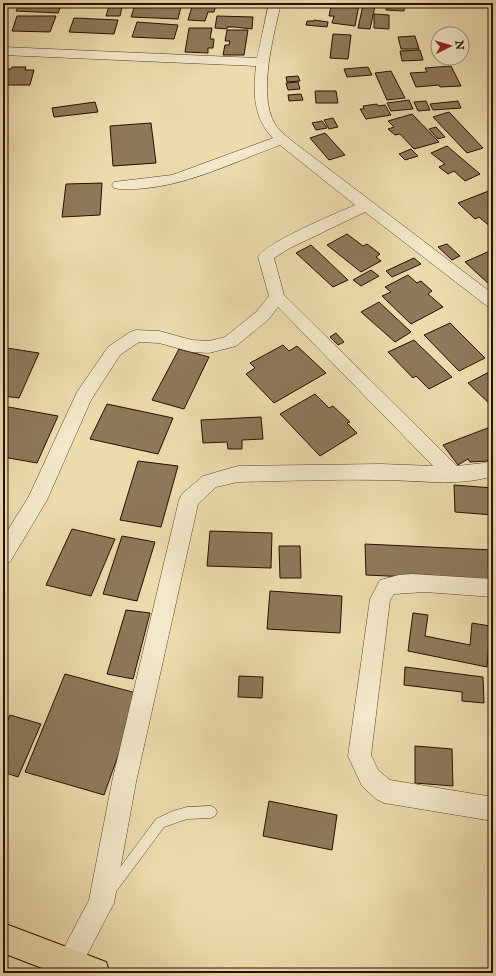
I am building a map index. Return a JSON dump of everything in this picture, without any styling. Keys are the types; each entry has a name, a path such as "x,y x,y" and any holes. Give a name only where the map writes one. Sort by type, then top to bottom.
{"main road":[{"path":"3,938 82,968"}],"street":[{"path":"275,3 262,62 261,103 267,122 282,139 365,206 493,302"},
{"path":"3,50 262,62"},
{"path":"119,185 143,184 175,179 282,139"},
{"path":"365,206 285,244 271,252 266,257 277,297 453,474"},
{"path":"3,556 37,500 83,396 114,351 136,336 159,337 192,346 209,347 230,342 262,316 277,297"},
{"path":"82,968 100,903 124,782 189,500 210,481 238,474 381,472 453,474 484,471 493,468"},
{"path":"493,588 421,583 398,583 387,586 380,599 359,756 370,778 384,791 493,809"}],"lane":[{"path":"100,903 160,823 173,816 187,813 210,812"}],"building":[{"path":"20,3 62,3 58,13 16,11"},
{"path":"110,3 123,3 120,16 106,16"},
{"path":"193,3 222,3 221,5 216,5 214,12 208,12 205,21 188,20"},
{"path":"336,3 359,5 355,26 332,23 334,16 329,16 331,6 336,7"},
{"path":"387,3 405,3 404,11 386,10"},
{"path":"135,5 181,7 178,19 131,17"},
{"path":"363,5 375,6 370,29 358,28"},
{"path":"374,14 389,15 389,29 374,28"},
{"path":"17,16 56,16 50,32 12,31"},
{"path":"217,16 253,17 252,29 234,27 227,27 227,29 215,28"},
{"path":"74,18 118,20 114,34 69,32"},
{"path":"314,20 328,22 327,27 306,25 307,21"},
{"path":"137,22 178,25 174,39 132,37"},
{"path":"189,28 212,28 210,39 214,39 213,48 208,48 208,53 185,52"},
{"path":"227,30 248,30 244,55 223,55 225,45 229,45 230,41 225,41"},
{"path":"333,34 351,35 348,59 330,58"},
{"path":"415,36 419,49 401,49 398,37"},
{"path":"420,50 423,60 402,61 400,51"},
{"path":"451,66 461,86 440,87 439,85 416,87 410,73 427,72 425,68"},
{"path":"12,67 26,67 25,70 34,70 30,85 3,85 3,69 11,69"},
{"path":"368,67 372,75 347,77 344,69"},
{"path":"391,71 405,98 387,100 375,73"},
{"path":"298,76 300,81 287,82 286,77"},
{"path":"298,82 300,89 288,90 286,83"},
{"path":"315,91 336,91 338,103 316,103"},
{"path":"301,94 303,100 289,101 288,95"},
{"path":"409,100 413,109 391,111 387,103"},
{"path":"426,101 430,110 418,111 414,102"},
{"path":"458,101 461,108 433,110 430,104"},
{"path":"95,102 98,112 54,117 52,108"},
{"path":"377,104 378,106 385,105 391,115 366,119 360,109 364,109 363,106"},
{"path":"449,112 483,148 467,153 433,117"},
{"path":"412,114 439,142 414,149 400,134 395,135 388,129 394,127 388,121"},
{"path":"333,118 338,127 329,129 324,120"},
{"path":"322,121 327,128 316,130 312,123"},
{"path":"151,123 156,163 113,166 110,126"},
{"path":"436,127 445,137 438,139 429,129"},
{"path":"325,133 345,155 329,160 310,138"},
{"path":"447,146 480,174 465,181 454,171 448,174 439,167 445,164 431,153"},
{"path":"411,149 418,156 405,160 399,154"},
{"path":"102,183 100,215 62,217 66,184"},
{"path":"491,190 493,192 493,229 479,217 475,219 458,203"},
{"path":"347,234 363,246 367,244 380,254 376,257 381,261 361,272 327,245"},
{"path":"447,244 460,256 452,260 438,247"},
{"path":"311,245 348,280 333,287 296,253"},
{"path":"492,250 493,284 490,285 465,262"},
{"path":"414,258 421,264 392,277 386,271"},
{"path":"371,270 379,276 361,286 353,280"},
{"path":"408,275 417,283 421,281 432,291 428,294 443,307 411,324 382,296 391,292 385,287"},
{"path":"379,302 411,332 395,342 361,312"},
{"path":"450,323 485,358 459,371 424,335"},
{"path":"336,333 344,342 338,345 330,337"},
{"path":"414,340 452,377 429,389 416,376 413,378 388,352"},
{"path":"283,345 289,351 297,346 326,373 274,403 246,374 255,368 250,363"},
{"path":"7,348 39,353 19,398 3,396 3,356"},
{"path":"179,349 209,357 184,409 152,400"},
{"path":"493,370 493,407 468,383"},
{"path":"315,394 329,408 333,406 350,422 347,423 357,433 320,456 280,414"},
{"path":"107,404 173,418 158,454 90,439"},
{"path":"3,406 58,416 37,463 3,457"},
{"path":"261,417 263,439 242,440 242,449 228,449 227,442 203,443 201,420"},
{"path":"493,426 493,451 489,454 488,461 470,462 468,459 458,465 443,445"},
{"path":"138,461 178,466 161,527 120,520"},
{"path":"454,485 493,488 493,515 455,512"},
{"path":"72,529 115,539 91,596 46,585"},
{"path":"210,531 272,533 271,568 207,566"},
{"path":"122,536 155,542 137,601 103,594"},
{"path":"365,544 493,550 493,581 366,575"},
{"path":"279,546 300,546 301,578 280,578"},
{"path":"270,591 342,596 340,633 267,629"},
{"path":"126,610 150,613 133,679 107,674"},
{"path":"413,613 428,615 425,636 470,645 472,623 490,626 487,667 408,651"},
{"path":"405,667 483,677 484,703 462,701 462,692 404,685"},
{"path":"65,674 140,694 104,795 25,772"},
{"path":"239,676 263,677 262,698 238,697"},
{"path":"10,715 41,724 18,777 3,772 3,731"},
{"path":"415,746 452,749 453,786 415,783"},
{"path":"269,801 337,815 332,850 263,836"}]}
